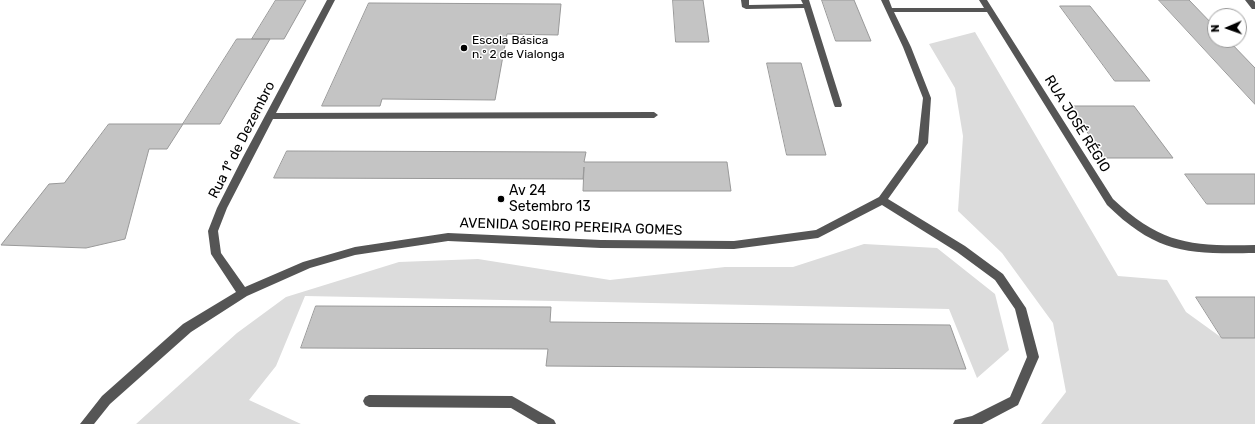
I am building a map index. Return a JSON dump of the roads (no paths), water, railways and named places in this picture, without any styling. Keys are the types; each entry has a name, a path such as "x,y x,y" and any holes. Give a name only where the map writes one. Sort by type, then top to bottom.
{"street":[{"name":"Rua 1º de Dezembro","path":"243,293 216,254 213,231 222,208 331,0"},
{"path":"745,0 746,7 806,3 838,105"},
{"name":"RUA JOSÉ RÉGIO","path":"982,0 1110,202 1127,219 1147,233 1176,244 1194,248 1255,249"},
{"path":"1249,0 1255,7"},
{"path":"887,5 989,10"},
{"name":"AVENIDA SOEIRO PEREIRA GOMES","path":"86,424 106,400 187,328 243,293 308,265 355,251 448,238 601,244 734,245 818,234 882,200 923,143 927,98 907,47 887,5"},
{"path":"269,116 654,115"},
{"path":"882,200 961,249 999,277 1020,308 1033,358 1014,401 973,422 959,424"},
{"path":"369,401 512,402 550,424"}],"place":[{"name":"Escola Básica n.º 2 de Vialonga","path":"464,48"},
{"name":"Av 24 Setembro 13","path":"501,199"}]}
